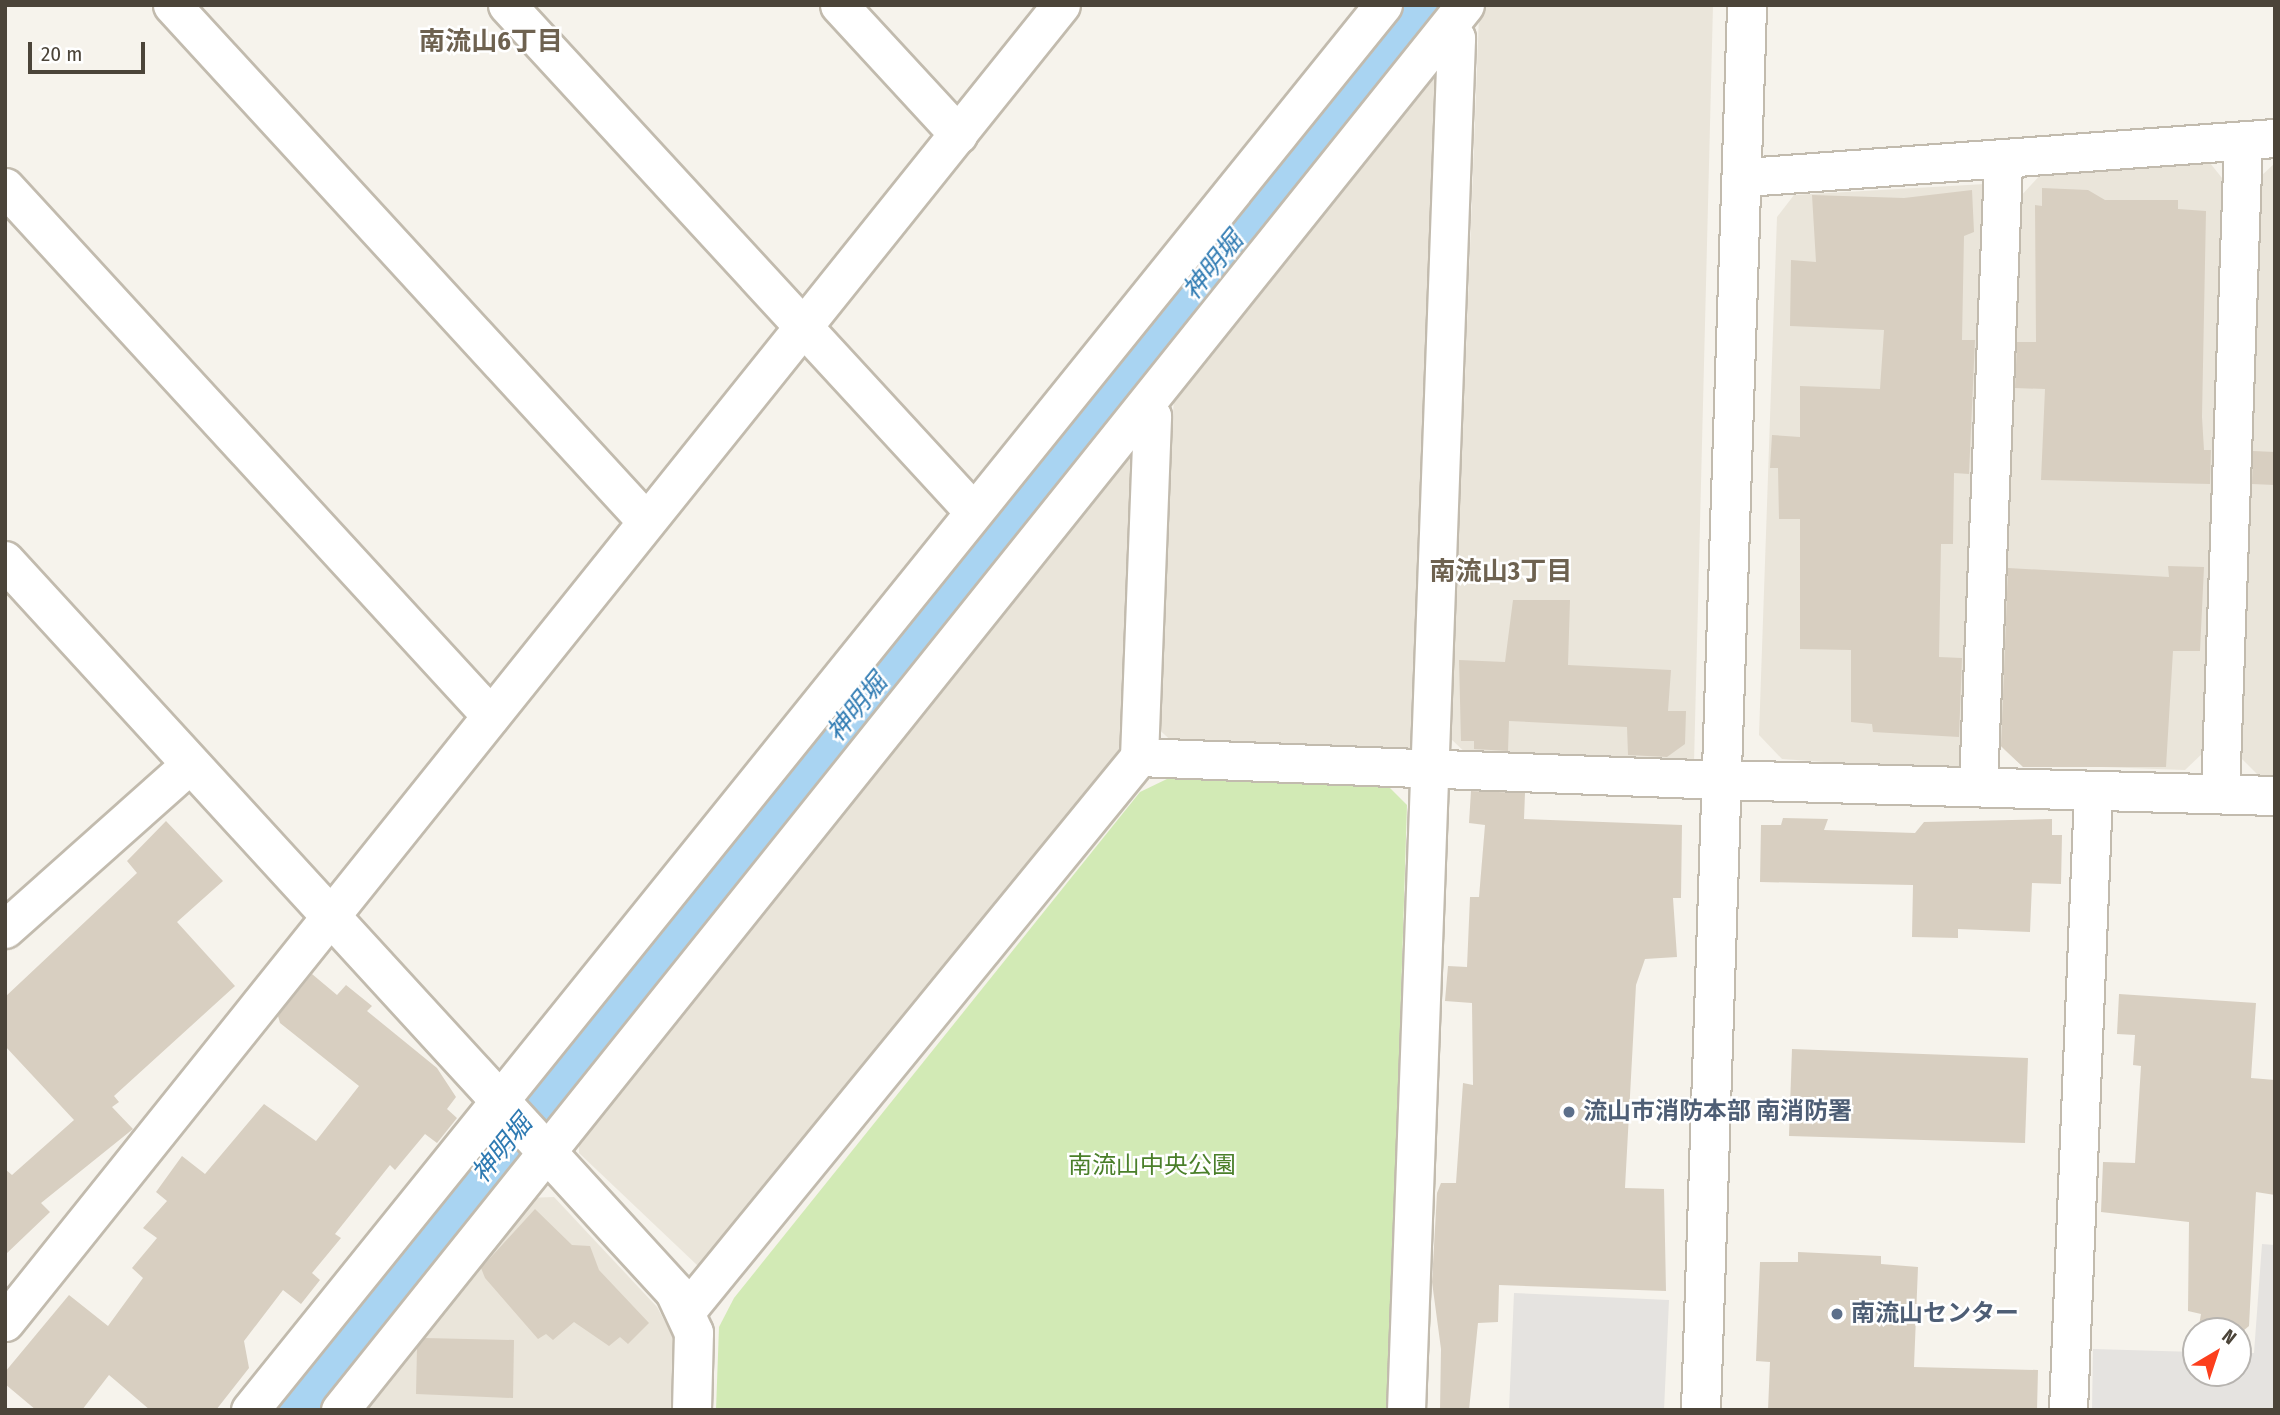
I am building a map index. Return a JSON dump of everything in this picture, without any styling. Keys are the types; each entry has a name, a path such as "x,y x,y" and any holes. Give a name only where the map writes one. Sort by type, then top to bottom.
{"street":[{"path":"172,5 645,520"},
{"path":"507,5 972,510"},
{"path":"839,5 958,134"},
{"path":"11,1300 333,916 645,520 804,329 1061,5"},
{"path":"250,1410 503,1109 972,510 1383,5"},
{"path":"1700,1410 1746,177 1747,5"},
{"path":"340,1410 542,1149 1456,18"},
{"path":"1406,1410 1456,18"},
{"path":"1746,177 2003,163 2259,139 2220,793"},
{"path":"1978,784 2003,163"},
{"path":"5,187 491,716"},
{"path":"687,1310 1139,757 1152,416 1143,408"},
{"path":"5,561 333,916 503,1109 687,1310 694,1333 692,1410"},
{"path":"1139,757 1722,779 1978,784 2093,792 2275,796"},
{"path":"5,929 190,764"},
{"path":"2068,1410 2093,792"}],"shaded area":[{"path":"1486,5 1713,5 1694,763 1469,756 1451,739 1479,16"},
{"path":"1445,54 1415,757 1176,745 1154,725 1175,381"},
{"path":"2210,163 2226,183 2206,750 2185,770 2020,764 1999,745 2019,198 2043,172"},
{"path":"2275,163 2275,779 2262,779 2239,756 2260,177"},
{"path":"1985,184 1968,772 1782,759 1759,735 1777,217 1794,195"},
{"path":"1144,425 1124,755 712,1266 697,1265 579,1153 579,1126"},
{"path":"554,1197 657,1307 677,1344 674,1410 354,1410 527,1198"},
{"path":"2262,1244 2275,1245 2275,1410 2092,1410 2093,1349 2182,1352 2182,1387 2252,1387"},
{"path":"1514,1293 1669,1300 1664,1410 1509,1410"}],"green space":[{"name":"南流山中央公園","path":"1169,778 1388,786 1407,805 1388,1410 716,1410 719,1327 734,1298 1140,792"}],"building":[{"path":"2042,188 2088,190 2105,200 2178,200 2178,209 2206,211 2202,417 2204,450 2211,450 2210,484 2041,480 2045,389 2015,388 2017,342 2036,342 2035,205 2042,206"},
{"path":"1972,190 1974,232 1964,236 1962,340 1975,340 1969,474 1954,473 1953,544 1941,544 1939,657 1962,658 1959,737 1873,732 1872,724 1851,722 1851,650 1800,649 1800,519 1779,519 1778,468 1770,468 1772,435 1800,437 1800,386 1880,389 1884,330 1790,326 1791,260 1816,262 1812,195 1904,198"},
{"path":"2253,451 2275,452 2275,485 2252,484"},
{"path":"2168,566 2204,567 2200,651 2173,651 2166,767 2023,767 2001,746 2008,568 2169,577"},
{"path":"1513,600 1570,600 1568,665 1671,670 1668,711 1686,711 1685,744 1667,757 1628,755 1627,727 1509,721 1508,751 1474,749 1474,741 1461,741 1459,660 1505,662"},
{"path":"1471,791 1525,793 1524,819 1682,825 1681,898 1673,898 1677,957 1645,959 1636,985 1625,1188 1664,1189 1666,1291 1499,1285 1498,1322 1478,1323 1469,1410 1440,1410 1441,1349 1432,1282 1437,1193 1441,1183 1456,1183 1463,1083 1473,1085 1472,1003 1445,1001 1448,966 1467,967 1470,897 1479,897 1485,825 1469,823"},
{"path":"1783,818 1828,819 1824,830 1915,833 1924,822 2052,819 2052,835 2062,835 2061,884 2032,883 2030,932 1958,929 1958,938 1912,937 1913,885 1760,882 1761,825 1781,825"},
{"path":"166,821 223,881 177,922 235,986 114,1096 119,1102 112,1107 133,1129 41,1203 50,1212 5,1255 5,1169 12,1175 74,1120 5,1046 5,997 137,873 127,861"},
{"path":"312,974 337,995 346,985 372,1006 367,1011 437,1068 456,1097 447,1109 457,1118 437,1143 425,1134 395,1170 390,1165 335,1234 341,1238 312,1273 320,1280 301,1304 283,1290 244,1341 249,1368 216,1410 150,1410 109,1375 82,1410 36,1410 5,1384 5,1372 69,1295 108,1326 143,1278 132,1268 157,1238 143,1228 167,1201 156,1192 182,1156 205,1174 264,1104 316,1141 359,1086 280,1023 278,1016"},
{"path":"2119,994 2256,1003 2251,1078 2275,1080 2275,1195 2256,1192 2249,1317 2200,1317 2201,1314 2188,1311 2189,1222 2101,1212 2103,1162 2135,1163 2141,1066 2133,1065 2135,1035 2117,1034"},
{"path":"1792,1049 2028,1058 2025,1143 1789,1136"},
{"path":"535,1209 572,1245 590,1246 599,1270 649,1323 628,1344 620,1337 609,1346 574,1322 553,1340 546,1334 538,1339 485,1278 481,1268"},
{"name":"南流山センター","path":"1798,1252 1881,1256 1881,1264 1918,1267 1914,1367 2038,1370 2037,1410 1768,1410 1770,1362 1756,1361 1760,1262 1798,1262"},
{"path":"425,1338 514,1340 513,1398 416,1394 417,1347"}],"waterway":[{"name":"神明堀","path":"293,1410 1422,5"}],"place":[{"name":"流山市消防本部 南消防署","path":"1569,1112"},
{"name":"南流山センター","path":"1837,1314"}],"district":[{"name":"南流山6丁目","path":"491,42"},
{"name":"南流山3丁目","path":"1501,572"}]}
